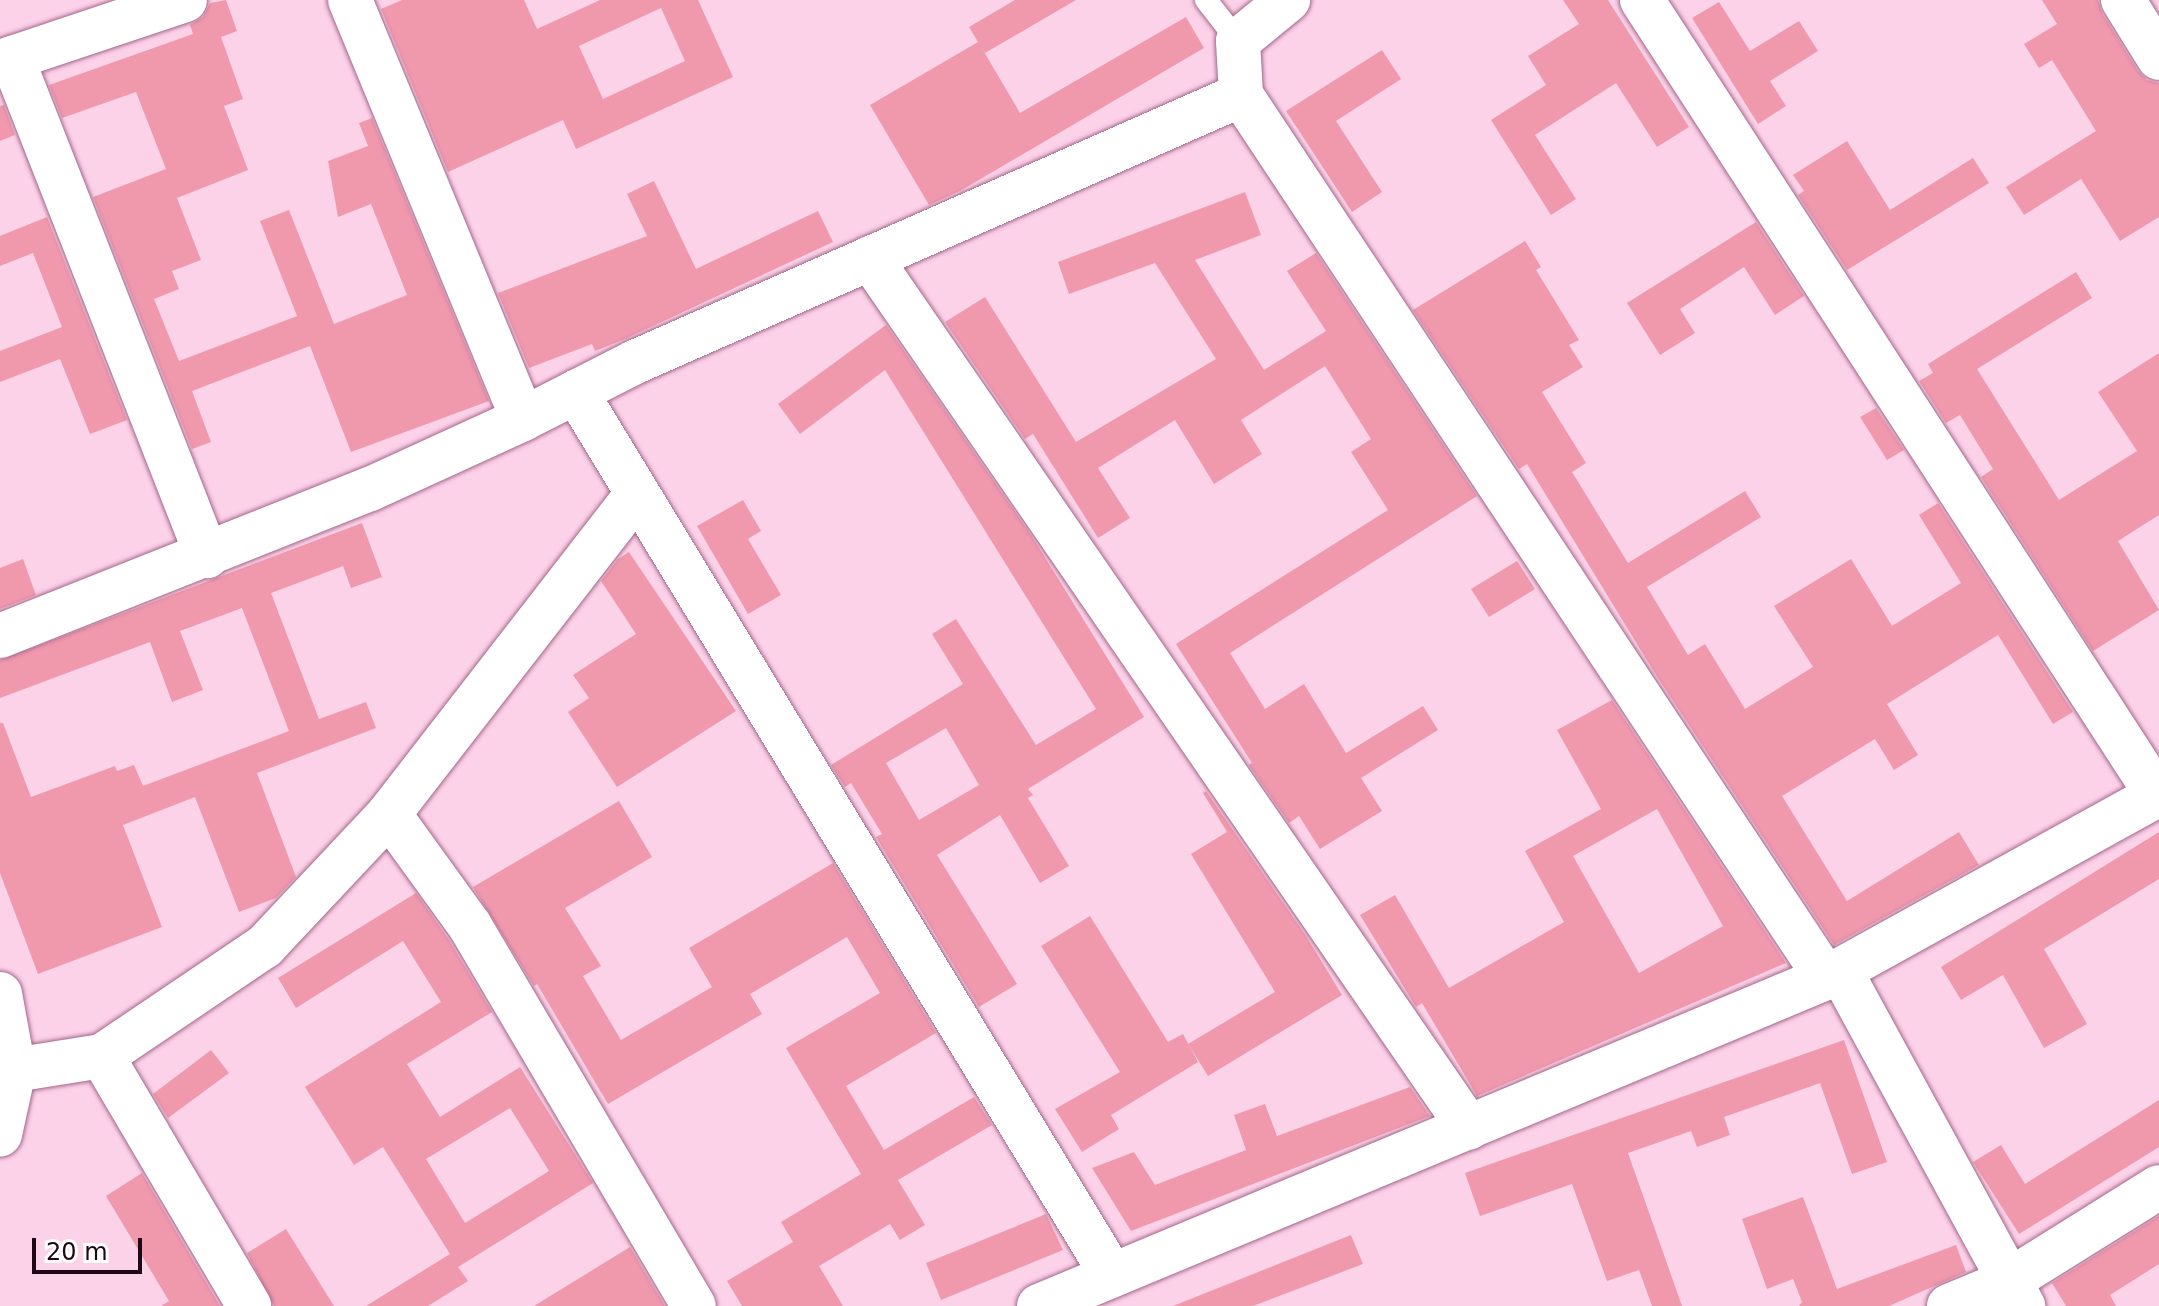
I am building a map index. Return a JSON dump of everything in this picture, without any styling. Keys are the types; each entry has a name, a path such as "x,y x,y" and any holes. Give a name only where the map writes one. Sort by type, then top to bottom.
{"street":[{"path":"185,0 6,60 207,556"},
{"path":"350,0 523,419"},
{"path":"1288,0 1238,41 1241,95 1833,974 2015,1294"},
{"path":"1039,1306 1833,974 2158,794 1642,0"},
{"path":"2123,0 2159,58"},
{"path":"0,636 370,489 523,419 649,356 1241,95"},
{"path":"870,258 1469,1128"},
{"path":"576,392 1112,1275"},
{"path":"14,1070 102,1056 265,946 389,814 637,494"},
{"path":"389,814 470,926 694,1306"},
{"path":"0,1134 14,1070 1,1000"},
{"path":"102,1056 249,1306"},
{"path":"1949,1306 2015,1294 2159,1187"}],"lane":[{"path":"1206,0 1238,41"}],"building":[{"path":"226,0 237,31 221,37 243,99 224,106 248,170 177,198 201,260 172,271 179,289 154,299 179,361 297,316 260,221 289,210 334,324 407,295 371,204 338,217 328,161 368,146 359,123 372,118 489,401 351,452 310,346 192,391 211,442 192,449 93,197 166,169 136,92 62,118 49,85 193,34 190,25 203,17 210,3"},
{"path":"402,0 524,0 537,29 600,0 698,0 733,77 576,149 563,120 448,172 381,9","holes":["661,8 685,61 603,99 579,46"]},
{"path":"1015,0 1076,0 985,53 980,45 1020,113 1186,17 1204,48 960,191 929,205 870,105 978,42 969,27"},
{"path":"1563,0 1608,0 1689,127 1657,147 1616,83 1535,135 1576,199 1551,215 1491,120 1546,85 1528,56 1579,24"},
{"path":"2042,0 2098,0 2102,13 2138,71 2147,80 2159,83 2159,217 2120,241 2081,179 2024,215 2006,187 2096,131 2052,60 2039,68 2024,44 2057,24"},
{"path":"1719,2 1750,51 1799,21 1818,51 1770,81 1786,106 1758,124 1692,18"},
{"path":"1382,50 1401,79 1336,121 1382,192 1352,212 1286,111"},
{"path":"4,105 15,135 0,141 0,106"},
{"path":"1847,141 1890,210 1973,158 1989,183 1847,270 1798,195 1804,191 1793,175"},
{"path":"654,181 696,269 818,211 833,242 625,339 595,351 592,344 529,368 498,293 647,236 627,194"},
{"path":"1245,192 1261,235 1195,260 1264,370 1326,331 1287,271 1316,253 1477,496 1230,653 1265,709 1304,684 1346,753 1423,706 1438,730 1361,778 1382,811 1320,849 1299,816 1289,823 1249,765 1252,763 1176,644 1388,510 1351,452 1371,439 1325,366 1241,420 1262,454 1214,484 1175,420 1098,468 1130,518 1098,538 1033,434 1025,439 945,322 985,297 1076,442 1216,359 1155,263 1069,294 1058,262"},
{"path":"47,217 127,420 90,434 60,359 0,382 0,351 62,327 33,253 0,266 0,236"},
{"path":"1756,222 1804,296 1775,315 1744,267 1680,309 1695,333 1660,355 1627,303"},
{"path":"1525,241 1541,267 1536,270 1579,340 1569,345 1583,367 1542,392 1586,463 1572,472 1628,563 1745,491 1761,517 1647,587 1688,655 1705,644 1745,709 1813,667 1774,606 1851,559 1892,626 1961,583 1919,515 1938,503 2073,712 2053,724 1998,635 1887,704 1918,755 1894,770 1875,739 1782,796 1847,901 1959,832 1979,865 1834,945 1656,675 1527,464 1519,469 1413,310"},
{"path":"2076,272 2092,298 1977,369 2059,500 2137,451 2098,392 2159,353 2159,515 2118,541 2159,610 2093,651 1981,477 1993,469 1960,415 1946,423 1919,381 1933,373 1928,364"},
{"path":"886,325 1031,535 1144,717 1028,789 1033,795 1028,798 1069,866 1040,883 1000,815 937,855 1017,984 979,1007 876,837 882,834 851,783 845,787 831,765 963,684 932,634 956,619 1036,745 1096,709 885,370 800,434 778,404","holes":["946,728 979,785 919,820 886,763"]},
{"path":"1876,408 1904,450 1887,460 1860,417"},
{"path":"743,500 761,531 748,539 781,595 748,614 697,526"},
{"path":"362,523 382,577 351,588 343,566 271,593 319,719 366,702 376,728 257,773 296,877 276,898 239,912 195,797 123,825 162,927 38,974 0,873 0,723 3,723 31,797 115,766 117,771 134,765 143,786 289,731 242,608 180,631 203,690 172,702 150,642 0,698 0,660"},
{"path":"629,552 736,711 617,787 568,712 589,698 573,675 636,634 601,581 618,559"},
{"path":"23,559 36,595 0,609 0,568"},
{"path":"1517,561 1535,589 1489,617 1471,589"},
{"path":"1612,700 1786,963 1477,1096 1422,1003 1416,1007 1360,915 1395,895 1449,988 1564,922 1525,851 1601,809 1557,730","holes":["1657,809 1723,926 1639,973 1573,856"]},
{"path":"1206,791 1306,936 1342,995 1208,1076 1188,1044 1275,992 1191,854 1227,832 1203,793"},
{"path":"619,801 652,857 565,908 601,966 583,976 621,1040 712,987 689,948 833,863 936,1033 846,1086 884,1150 974,1097 992,1125 898,1180 925,1225 900,1240 890,1224 819,1266 843,1306 742,1306 727,1281 793,1242 781,1222 861,1174 786,1048 880,993 847,937 750,994 762,1014 608,1104 537,984 534,986 473,887"},
{"path":"2159,832 2159,879 2044,949 2087,1024 2044,1048 2003,975 1961,1000 1941,967"},
{"path":"416,893 449,940 492,1012 407,1064 440,1117 520,1067 593,1183 458,1267 468,1281 428,1306 366,1306 450,1254 383,1147 354,1165 305,1087 441,1002 403,941 296,1008 278,978","holes":["510,1108 549,1171 465,1223 426,1159"]},
{"path":"1090,916 1168,1042 1183,1034 1198,1062 1111,1115 1119,1129 1082,1152 1055,1109 1120,1072 1041,946"},
{"path":"1844,1040 1887,1162 1852,1174 1820,1083 1724,1117 1730,1135 1697,1147 1691,1131 1628,1153 1682,1306 1652,1306 1639,1270 1607,1281 1572,1184 1480,1216 1465,1173"},
{"path":"211,1050 229,1073 168,1118 153,1094"},
{"path":"1410,1087 1430,1116 1131,1231 1092,1168 1134,1152 1155,1185 1246,1150 1234,1115 1265,1104 1277,1136"},
{"path":"2159,1100 2159,1147 2019,1234 1973,1162 2001,1145 2025,1184"},
{"path":"142,1173 220,1306 161,1306 169,1301 106,1196"},
{"path":"1803,1197 1837,1289 1956,1245 1966,1272 1889,1306 1799,1306 1802,1302 1793,1279 1767,1289 1742,1219"},
{"path":"1046,1214 1063,1250 941,1300 926,1263"},
{"path":"2159,1216 2159,1264 2110,1295 2116,1306 2066,1306 2052,1283"},
{"path":"286,1229 334,1306 274,1306 247,1253"},
{"path":"1351,1235 1363,1264 1253,1306 1173,1306"},
{"path":"630,1247 665,1306 534,1306"}]}
